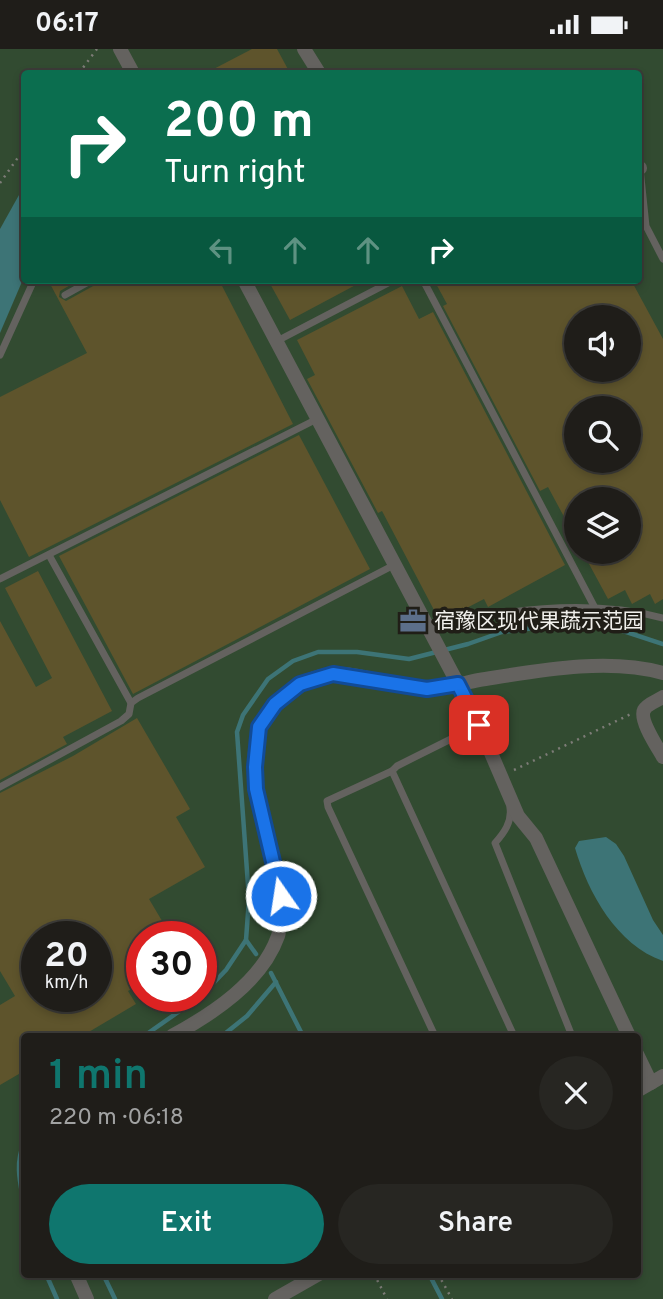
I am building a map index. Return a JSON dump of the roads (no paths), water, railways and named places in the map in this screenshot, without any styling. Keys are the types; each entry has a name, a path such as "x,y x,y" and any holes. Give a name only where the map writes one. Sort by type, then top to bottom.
{"street":[{"path":"120,49 131,70"},
{"path":"304,49 317,70"},
{"path":"246,284 479,725 518,816 536,838 628,1033"},
{"path":"177,1033 236,994 265,962 278,935 281,896 256,789 255,767 259,727 275,704 300,684 333,674 427,689 456,680 543,668 640,666 663,673"},
{"path":"663,697 650,705 643,714 644,723 663,757"},
{"path":"641,1059 657,1080 641,1089"},
{"path":"78,1278 87,1299"},
{"path":"275,1299 312,1278"}],"lane":[{"path":"642,193 646,226 663,257"},
{"path":"0,355 32,284"},
{"path":"65,295 85,284"},
{"path":"277,342 386,284"},
{"path":"425,284 595,608"},
{"path":"0,579 317,419"},
{"path":"0,787 121,721 129,714 131,703 49,555"},
{"path":"131,703 395,565"},
{"path":"432,635 501,614 595,608 623,609 663,618"},
{"path":"434,1033 327,801 392,771 479,725"},
{"path":"392,771 513,1033"},
{"path":"505,782 511,815 505,832 495,843 571,1033"}],"water":[{"path":"21,191 21,284 0,333 0,229"},
{"path":"606,837 616,844 624,856 653,920 663,935 663,961 632,943 618,930 596,899 588,882 575,848 579,841"}],"waterway":[{"path":"148,1033 201,996 226,970 246,940 249,899 237,732 243,715 268,679 293,661 318,652 357,652 409,659 502,632 566,624 605,625 663,644"},
{"path":"246,940 256,954"},
{"path":"271,973 301,1033"},
{"path":"226,1033 247,1016 276,982"},
{"path":"21,1151 21,1187"},
{"path":"48,1278 57,1299"},
{"path":"105,1278 115,1299"},
{"path":"431,1278 442,1299"}],"place":[{"name":"宿豫区现代果蔬示范园","path":"413,621"}]}
